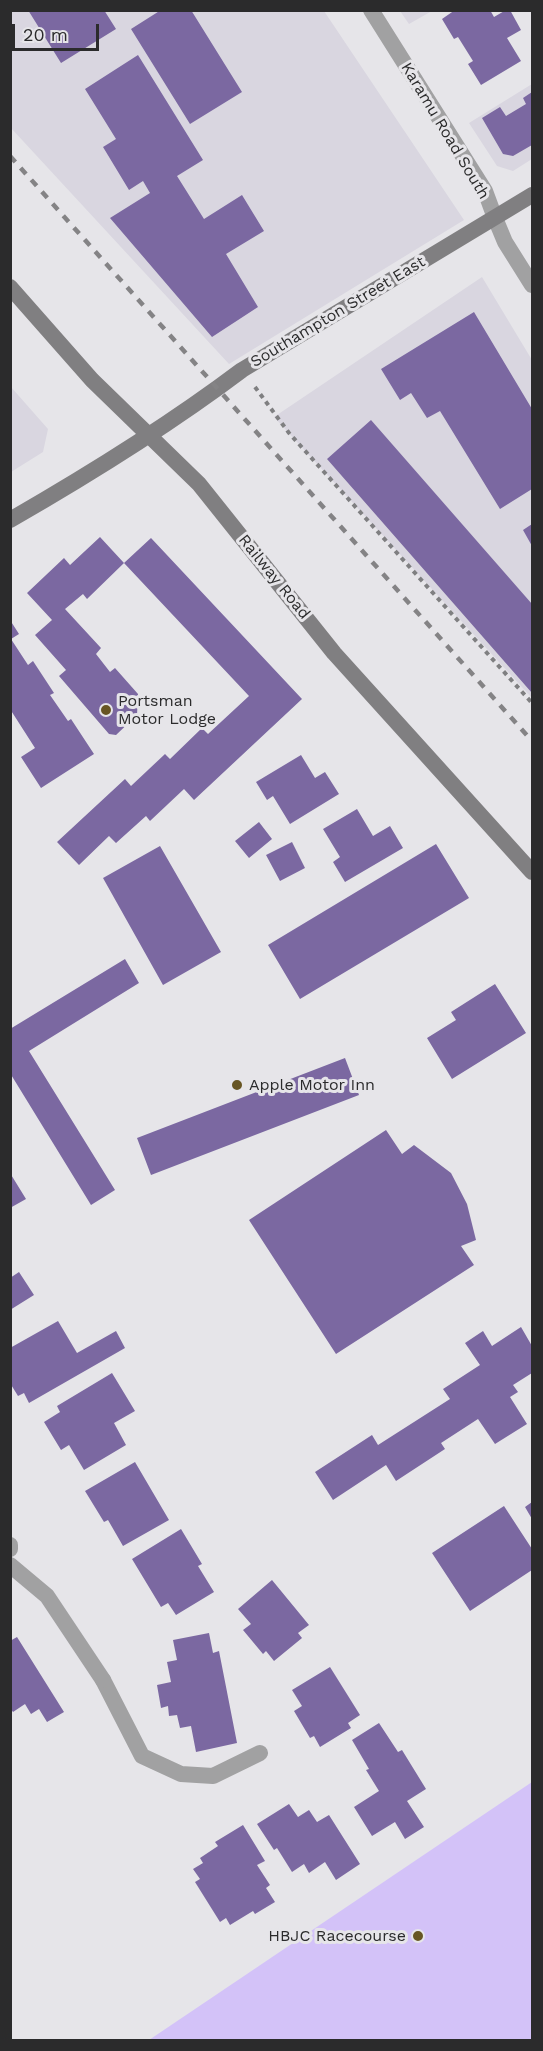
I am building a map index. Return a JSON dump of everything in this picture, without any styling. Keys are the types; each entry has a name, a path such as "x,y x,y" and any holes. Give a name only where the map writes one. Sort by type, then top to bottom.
{"main road":[{"name":"Southampton Street East","path":"10,520 79,480 149,435 242,370 532,195"},
{"name":"Railway Road","path":"10,287 92,380 199,484 334,653 532,872"}],"street":[{"name":"Karamu Road South","path":"371,10 485,191 504,242 532,285"},
{"path":"10,1565 47,1596 103,1680 142,1756 182,1774 213,1776 260,1753"}],"path":[{"path":"242,370 289,433 532,703"}],"shaded area":[{"path":"11,11 324,11 464,220 229,364 11,128"},
{"path":"400,11 432,11 409,24"},
{"path":"532,84 532,159 513,171 497,166 469,123"},
{"path":"482,277 532,360 532,698 274,417"},
{"path":"11,387 48,429 43,452 11,472"},
{"name":"HBJC Racecourse","path":"532,1782 532,2040 149,2040"}],"building":[{"path":"28,10 104,10 116,29 61,63"},
{"path":"161,10 191,10 242,92 190,124 131,29"},
{"path":"455,10 490,10 494,17 510,10 521,30 507,38 521,61 481,85 468,64 473,61 458,37 454,39 442,19"},
{"path":"138,55 203,160 177,176 204,219 242,195 264,231 226,254 258,307 212,337 110,218 150,193 143,181 129,190 103,147 116,139 85,89"},
{"path":"532,92 532,145 513,156 503,154 482,118 500,107 506,116 526,104 523,98"},
{"path":"474,312 532,409 532,489 500,509 440,411 427,418 411,393 400,400 381,369"},
{"path":"371,420 532,604 532,693 327,459"},
{"path":"532,524 532,546 523,530"},
{"path":"100,537 124,563 87,599 83,594 65,609 101,648 96,654 110,672 115,668 138,694 137,715 116,735 109,734 59,676 66,670 35,635 52,620 27,593 64,558 70,565"},
{"path":"151,538 302,699 194,800 184,789 150,821 146,816 116,843 109,836 79,865 57,842 125,779 131,786 165,754 170,759 202,728 208,734 249,696 124,563"},
{"path":"10,620 19,634 11,639 28,665 33,661 54,693 50,695 68,721 71,719 94,754 41,788 21,757 35,748 10,709"},
{"path":"301,755 315,778 325,772 339,794 290,824 273,796 267,800 256,782"},
{"path":"357,809 373,836 390,826 403,848 345,882 333,862 340,857 323,829"},
{"path":"259,822 272,839 249,858 235,841"},
{"path":"292,842 305,868 280,881 266,855"},
{"path":"436,844 469,898 300,999 268,945"},
{"path":"160,846 221,952 163,985 103,878"},
{"path":"125,959 139,983 29,1051 115,1190 91,1205 10,1073 10,1029"},
{"path":"495,984 526,1033 452,1079 427,1038 456,1020 451,1012"},
{"path":"345,1058 359,1095 151,1175 137,1138"},
{"path":"386,1130 402,1154 414,1145 451,1173 467,1204 476,1240 461,1246 474,1265 336,1354 249,1220"},
{"path":"10,1173 26,1199 10,1208"},
{"path":"19,1272 34,1295 10,1310 10,1278"},
{"path":"58,1321 77,1353 116,1331 125,1348 29,1403 24,1393 18,1396 10,1383 10,1348"},
{"path":"521,1327 532,1346 532,1373 513,1385 518,1392 510,1397 527,1424 495,1444 478,1419 441,1443 445,1449 396,1481 386,1465 333,1500 315,1472 372,1435 378,1445 450,1399 443,1389 480,1365 465,1343 483,1331 492,1346"},
{"path":"112,1373 135,1411 114,1423 126,1445 84,1470 69,1445 61,1450 44,1422 60,1412 57,1406"},
{"path":"135,1462 169,1520 123,1546 108,1520 104,1522 85,1491"},
{"path":"532,1502 532,1519 525,1507"},
{"path":"504,1506 532,1549 532,1570 470,1611 432,1553"},
{"path":"181,1529 202,1564 198,1566 214,1592 176,1615 168,1603 161,1607 132,1559"},
{"path":"272,1580 309,1625 298,1633 302,1638 274,1661 266,1651 263,1654 243,1630 251,1624 238,1609"},
{"path":"209,1633 213,1653 219,1651 237,1743 196,1752 191,1726 180,1728 177,1715 169,1716 168,1706 161,1708 157,1685 171,1682 167,1662 177,1660 173,1640"},
{"path":"17,1637 64,1712 47,1722 39,1709 31,1714 25,1704 13,1712 10,1708 10,1641"},
{"path":"330,1667 360,1715 348,1723 351,1728 320,1747 314,1736 310,1738 294,1711 302,1706 292,1690"},
{"path":"379,1723 398,1752 402,1750 426,1789 407,1801 424,1827 405,1839 395,1822 372,1836 354,1807 379,1791 352,1740"},
{"path":"289,1804 298,1817 309,1810 317,1822 329,1815 360,1864 336,1880 325,1862 309,1873 304,1864 292,1872 277,1848 274,1850 257,1824"},
{"path":"243,1825 265,1861 257,1865 270,1885 266,1888 275,1902 255,1914 253,1911 230,1925 226,1918 220,1922 195,1882 200,1879 193,1869 203,1863 200,1858 218,1846 215,1842"}],"railway":[{"path":"10,156 532,741"}],"place":[{"name":"Portsman Motor Lodge","path":"106,710"},
{"name":"Apple Motor Inn","path":"237,1085"},
{"name":"HBJC Racecourse","path":"418,1936"}]}
